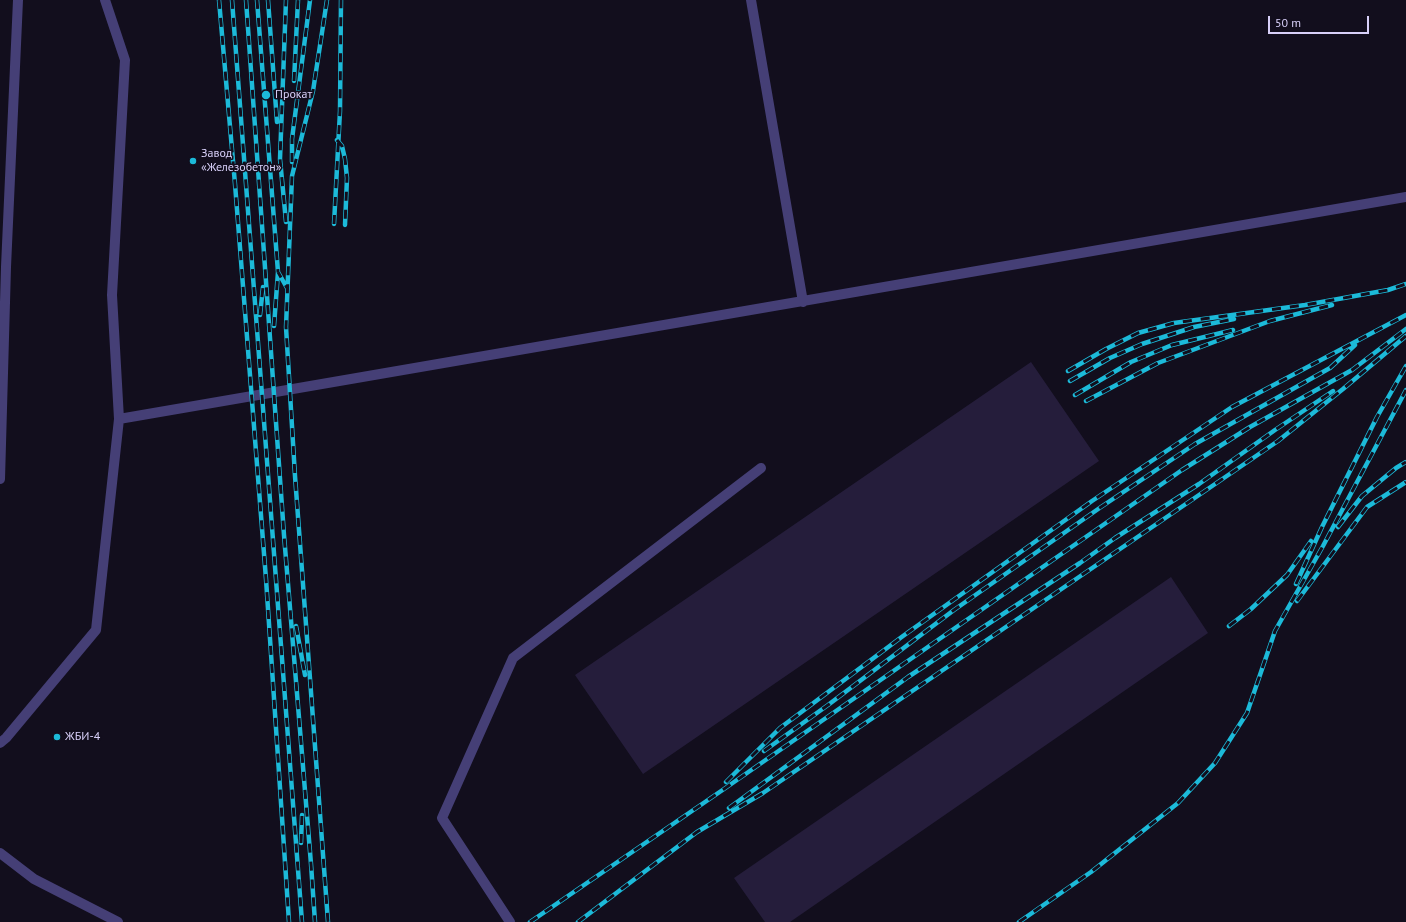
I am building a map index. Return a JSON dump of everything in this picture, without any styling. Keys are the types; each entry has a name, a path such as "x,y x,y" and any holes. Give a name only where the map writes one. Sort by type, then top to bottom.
{"street":[{"path":"0,479 3,266 18,0"},
{"path":"0,743 6,738 96,630 119,420 112,295 125,60 105,0"},
{"path":"751,0 803,302"},
{"path":"119,420 1406,197"},
{"path":"510,922 442,818 513,658 761,468"},
{"path":"0,853 34,879 118,922"}],"building":[{"path":"1031,362 1099,461 643,774 575,675"},
{"path":"1171,577 1208,633 790,922 765,922 734,878"}],"railway":[{"path":"219,0 266,579 289,922"},
{"path":"232,0 302,922"},
{"path":"246,0 284,535 315,922"},
{"path":"257,0 278,272 287,288"},
{"path":"268,0 277,122"},
{"path":"286,0 280,159 286,222"},
{"path":"294,81 298,0"},
{"path":"292,162 292,139 310,0"},
{"path":"327,0 313,91 292,176 286,327 295,476 328,922"},
{"path":"334,224 340,111 341,0"},
{"path":"337,140 342,146 347,178 345,225"},
{"path":"274,326 278,272"},
{"path":"1068,371 1106,349 1138,333 1174,323 1305,305 1388,290 1406,284"},
{"path":"260,315 263,287"},
{"path":"1086,401 1158,363 1270,321 1332,305"},
{"path":"726,782 780,728 903,636 1092,501 1232,407 1406,315"},
{"path":"1070,381 1110,358 1142,344 1194,327 1234,319"},
{"path":"530,922 724,789 1182,470 1250,427 1352,370 1406,329"},
{"path":"1075,395 1131,362 1172,345 1233,330"},
{"path":"578,922 697,832 763,793 1278,441 1406,336"},
{"path":"764,751 828,705 954,610 1101,507 1195,444 1330,368 1355,345"},
{"path":"1296,584 1322,527 1377,417 1406,366"},
{"path":"1019,922 1091,872 1178,803 1215,763 1247,713 1275,631 1323,546 1406,390"},
{"path":"729,808 908,677 1080,563 1115,538 1199,484 1333,391"},
{"path":"1338,527 1362,496 1396,468 1406,462"},
{"path":"1297,601 1367,507 1406,482"},
{"path":"1229,626 1251,609 1287,575 1311,541"},
{"path":"296,626 305,675"},
{"path":"301,843 302,815"}],"place":[{"name":"Прокат","path":"266,95"},
{"name":"Завод «Железобетон»","path":"193,161"},
{"name":"ЖБИ-4","path":"57,737"}]}
